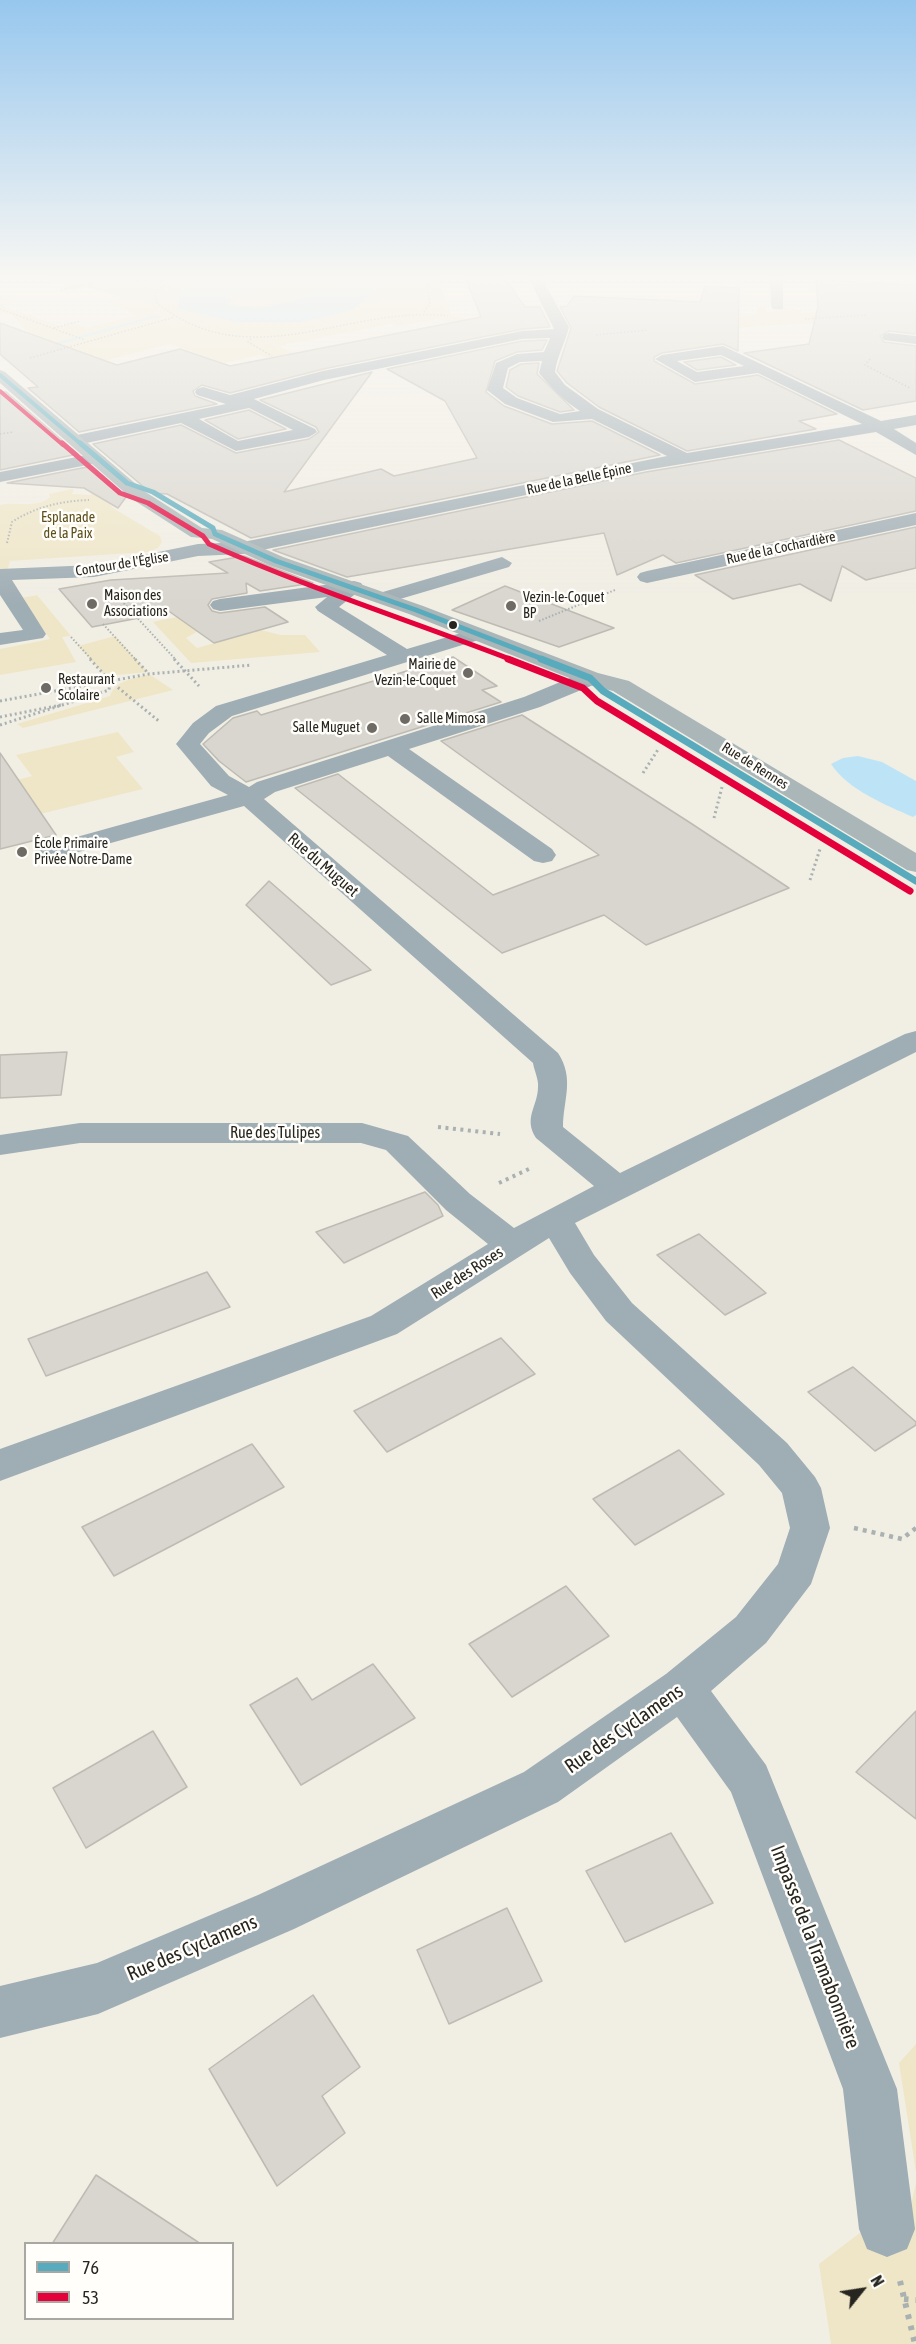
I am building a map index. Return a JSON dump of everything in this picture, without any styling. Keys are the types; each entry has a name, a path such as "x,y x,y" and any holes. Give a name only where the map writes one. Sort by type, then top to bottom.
{"main road":[{"name":"Rue de Rennes","path":"13,386 128,483 138,495 198,533 215,534 243,548 354,587 590,678 621,686 916,864"},
{"name":"Rue de Rennes","path":"590,678 603,691 916,881"}],"street":[{"path":"203,392 230,400 284,386"},
{"path":"77,440 186,419 312,386"},
{"path":"496,386 495,390 511,401 559,418 596,414"},
{"path":"558,386 596,414 684,458"},
{"path":"798,386 877,425 916,450"},
{"path":"186,419 236,446 309,432 252,403"},
{"name":"Rue de la Belle Épine","path":"243,548 684,458 916,420"},
{"path":"0,477 97,458"},
{"name":"Rue de la Cochardière","path":"647,577 916,519"},
{"name":"Contour de l'Église","path":"1,575 94,571 198,550 243,548"},
{"path":"383,598 502,563"},
{"path":"0,639 36,634 4,586 1,575"},
{"path":"220,605 354,587"},
{"path":"354,587 326,607 406,657"},
{"path":"249,797 220,781 188,744 201,728 224,711 478,634"},
{"path":"46,853 249,797 266,787 532,702 590,678"},
{"path":"393,748 543,855"},
{"name":"Rue du Muguet","path":"249,797 278,826 523,1036 547,1060 554,1087 547,1108 548,1131 617,1188"},
{"name":"Rue des Roses","path":"0,1465 384,1325 555,1219 916,1040"},
{"name":"Rue des Tulipes","path":"0,1145 80,1133 362,1133 397,1143 458,1202 512,1244"},
{"name":"Rue des Cyclamens","path":"0,2012 109,1984 276,1912 541,1787 682,1688 751,1630 796,1572 810,1528 801,1488 773,1454 619,1312 582,1264 555,1219"},
{"name":"Impasse de la Tramabonnière","path":"682,1688 750,1780 870,2089 887,2229"}],"path":[{"path":"6,549 12,522 20,516 42,507 88,499 95,502"},
{"path":"39,504 42,507"},
{"path":"117,596 185,672"},
{"path":"103,624 149,674"},
{"path":"78,646 110,681 160,722 201,728"},
{"path":"0,700 149,674 262,664"},
{"path":"0,725 53,710 109,690 110,681"},
{"path":"0,717 66,704"},
{"path":"810,880 821,848"},
{"path":"852,1527 902,1539 916,1528"},
{"path":"887,2229 915,2344"},
{"path":"904,2299 916,2300"}],"green space":[{"name":"Esplanade de la Paix","path":"74,490 72,494 90,495 93,491 111,500 109,503 113,508 160,536 162,542 158,548 148,552 10,561 8,569 0,569 0,505 39,503 50,497 49,494"},
{"path":"37,595 71,636 62,637 76,662 0,675 0,649 50,639 21,598"},
{"path":"215,609 200,630 186,638 197,648 261,630 281,635 305,635 320,652 191,663 153,622"},
{"path":"115,636 148,672 106,676 78,646"},
{"path":"149,674 173,690 23,728 17,724 110,696 121,683"},
{"path":"118,732 134,752 116,757 143,789 36,815 12,781 32,776 16,755"},
{"path":"916,2044 916,2172 899,2063"},
{"path":"916,2183 916,2344 831,2344 819,2264 865,2229 907,2222"}],"water":[{"path":"858,756 882,762 916,781 916,815 913,817 868,796 847,782 831,764 843,758"}],"building":[{"path":"200,386 193,391 195,396 217,404 79,432 28,388"},
{"path":"207,386 256,386 230,393"},
{"path":"314,386 361,386 284,492 381,469 394,476 477,458 445,401 419,386 488,386 486,392 504,406 552,424 592,421 660,455 251,538 167,494 151,493 93,444 181,425 236,453 309,439 319,432 316,427 260,400"},
{"path":"550,386 574,410 560,412 518,396 506,387"},
{"path":"572,386 781,386 837,414 799,421 816,429 687,451 599,407"},
{"path":"814,386 916,386 916,401 863,410"},
{"path":"0,392 6,392 78,454 0,470"},
{"path":"249,410 286,429 238,439 205,420"},
{"path":"839,440 916,478 916,511 676,563 663,555 617,575 604,533 347,577 273,550 646,472"},
{"path":"92,466 126,497 118,508 84,488 7,483"},
{"path":"916,527 916,568 866,580 842,566 831,601 800,584 733,599 695,575"},
{"path":"244,556 313,583 260,591 246,583 247,593 212,599 208,605 212,611 220,613 265,607 288,622 214,643 170,612 92,627 59,589 111,580 228,573 209,562"},
{"path":"505,586 614,628 559,647 452,610"},
{"path":"453,657 497,686 482,690 501,702 246,782 219,761 203,744 233,718 257,711 261,715"},
{"path":"522,715 789,888 646,945 604,915 502,953 295,788 338,774 493,895 599,855 441,741"},
{"path":"0,753 56,835 0,849"},
{"path":"269,881 371,970 331,985 246,905"},
{"path":"67,1052 61,1095 0,1098 0,1055"},
{"path":"425,1192 438,1205 443,1216 344,1263 316,1232"},
{"path":"699,1234 766,1293 725,1315 657,1255"},
{"path":"207,1272 230,1307 46,1376 28,1339"},
{"path":"501,1338 535,1374 387,1452 354,1411"},
{"path":"853,1367 916,1422 916,1425 875,1451 808,1392"},
{"path":"252,1444 284,1487 114,1576 82,1527"},
{"path":"679,1450 724,1494 635,1545 593,1499"},
{"path":"566,1586 609,1636 512,1697 469,1644"},
{"path":"373,1664 415,1718 301,1785 250,1705 297,1678 312,1700"},
{"path":"916,1711 916,1819 856,1772"},
{"path":"153,1731 187,1787 86,1848 53,1788"},
{"path":"671,1833 713,1903 625,1942 586,1871"},
{"path":"507,1908 542,1981 449,2024 417,1950"},
{"path":"313,1995 360,2067 322,2096 345,2133 277,2186 209,2069"},
{"path":"96,2175 198,2242 53,2242"}],"transit line":[{"name":"76","path":"13,386 127,483 153,492 213,528 215,534 276,561 416,610 590,678 603,691 916,881"},
{"name":"53","path":"0,391 120,493 148,503 203,536 209,544 272,572 412,621 583,688 597,701 910,891"}],"place":[{"name":"Maison des Associations","path":"92,604"},
{"name":"Vezin-le-Coquet BP","path":"511,606"},
{"name":"Mairie de Vezin-le-Coquet","path":"468,673"},
{"name":"Restaurant Scolaire","path":"46,688"},
{"name":"Salle Mimosa","path":"405,719"},
{"name":"Salle Muguet","path":"372,728"},
{"name":"École Primaire Privée Notre-Dame","path":"22,852"}]}
